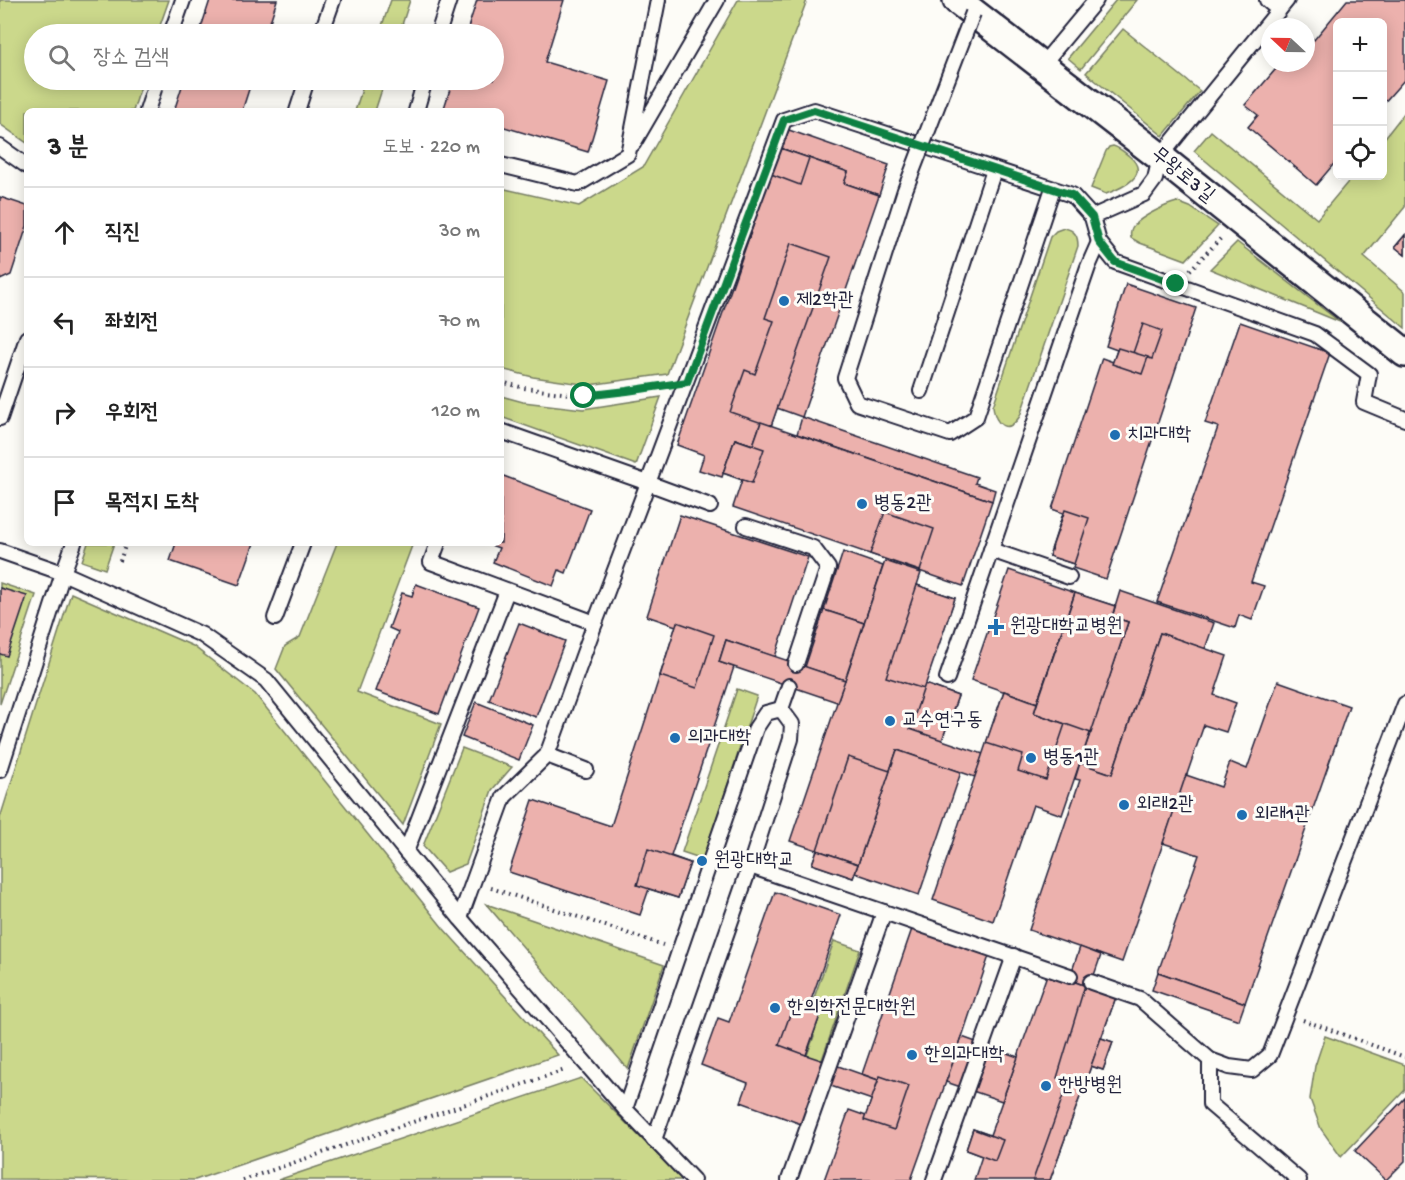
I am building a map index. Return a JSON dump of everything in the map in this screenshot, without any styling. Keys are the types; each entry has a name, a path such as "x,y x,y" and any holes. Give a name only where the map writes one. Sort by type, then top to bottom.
{"street":[{"name":"무왕로3길","path":"965,6 1160,157 1405,353"}],"lane":[{"path":"175,24 183,0"},
{"path":"325,24 333,0"},
{"path":"441,24 449,0"},
{"path":"628,154 658,0"},
{"path":"504,166 578,184 628,154 717,0"},
{"path":"1042,65 1096,0"},
{"path":"1092,217 1144,194 1155,179 1160,157 1283,5 1267,0"},
{"path":"965,6 845,378 857,403 950,434 976,417 1053,188"},
{"path":"148,108 154,90"},
{"path":"298,108 304,90"},
{"path":"417,108 422,90"},
{"path":"460,918 504,797 547,755 784,120 814,110 1072,195 1092,217 1099,242 1115,262 1315,334 1369,374 1364,402 1405,419"},
{"path":"0,147 24,164"},
{"path":"921,391 994,170"},
{"path":"947,678 1088,267 1099,242"},
{"path":"0,418 24,347"},
{"path":"504,431 710,506"},
{"path":"746,526 813,548 828,568 796,664"},
{"path":"0,770 73,546"},
{"path":"275,618 302,546"},
{"path":"437,546 431,562 595,623"},
{"path":"991,550 1069,577"},
{"path":"0,551 63,573 202,635 266,680 460,918 625,1108 693,1180"},
{"path":"406,852 507,591"},
{"path":"781,709 789,686"},
{"path":"1091,982 1140,999 1209,1060 1229,1067 1252,1071 1270,1055 1405,704"},
{"path":"654,1140 750,866 791,739 792,724 781,709"},
{"path":"625,1108 756,728 766,713 781,709"},
{"path":"547,755 586,770"},
{"path":"750,866 1070,976"},
{"path":"789,1180 884,912"},
{"path":"934,1180 1014,956"},
{"path":"1209,1060 1210,1104 1299,1180"}],"path":[{"path":"1176,284 1238,221"},
{"path":"504,383 524,388 584,396 687,382"},
{"path":"120,561 125,546"},
{"path":"473,882 680,951"},
{"path":"1286,1013 1405,1056"},
{"path":"243,1180 585,1063"}],"green space":[{"path":"0,0 169,0 161,24 24,24 24,90 140,90 134,108 24,108 24,141 0,124"},
{"path":"391,0 410,0 402,24 383,24"},
{"path":"738,0 807,0 667,374 589,385 533,377 504,370 504,189 579,206 643,167"},
{"path":"1116,0 1137,0 1081,69 1068,58"},
{"path":"1123,29 1200,91 1163,136 1086,73"},
{"path":"362,90 382,90 376,108 356,108"},
{"path":"1405,112 1405,207 1364,257 1405,292 1405,328 1194,151 1211,131 1317,219 1350,180 1387,180 1387,135"},
{"path":"1113,146 1129,156 1137,169 1132,180 1106,194 1091,188 1106,151"},
{"path":"1177,202 1190,207 1218,226 1186,260 1131,238 1132,228 1138,222 1154,211"},
{"path":"1064,228 1075,234 1078,246 1020,416 1011,425 1002,425 996,418 993,406 1050,237 1056,231"},
{"path":"1237,242 1340,322 1210,269"},
{"path":"504,397 523,402 583,409 661,397 636,465 504,418"},
{"path":"87,546 113,546 105,569 82,561"},
{"path":"336,546 412,546 357,692 441,724 403,825 276,669 285,646 300,637"},
{"path":"0,583 36,595 0,704"},
{"path":"71,593 193,646 255,694 443,928 558,1055 195,1180 0,1179 0,818"},
{"path":"737,689 757,696 703,859 682,852"},
{"path":"462,748 512,767 492,790 466,864 446,872 423,846"},
{"path":"486,904 664,965 628,1069"},
{"path":"834,941 860,950 817,1074 802,1069 814,1036 802,1032"},
{"path":"1325,1036 1405,1065 1405,1090 1341,1157 1321,1129 1310,1099 1315,1066"},
{"path":"581,1078 683,1180 278,1180"}],"building":[{"path":"210,0 277,0 269,24 202,24"},
{"path":"477,0 564,0 545,62 609,81 588,152 504,127 504,108 444,108 450,90 504,90 504,24 469,24"},
{"path":"1347,0 1405,0 1405,79 1387,99 1387,18 1333,18 1333,165 1316,185 1248,127 1258,115 1245,105 1273,72 1315,72 1315,39"},
{"path":"181,90 249,90 243,108 175,108"},
{"path":"786,129 889,165 879,195 844,183 848,172 780,148"},
{"name":"제2학관","path":"780,148 848,172 844,183 879,195 802,417 777,408 771,426 761,422 753,445 735,439 722,477 699,470 704,455 677,445"},
{"path":"780,148 809,158 800,185 771,174"},
{"path":"0,197 24,205 24,235 11,275 0,280"},
{"path":"1405,235 1405,255 1395,247"},
{"path":"1405,235 1405,255 1395,247"},
{"path":"791,243 831,257 771,426 730,412 745,370 755,374 774,321 765,318"},
{"name":"치과대학","path":"1126,284 1196,308 1106,579 1073,568 1074,564 1049,556 1063,513 1052,509 1102,358 1113,362 1117,350 1106,346"},
{"path":"1240,322 1330,353 1251,582 1264,586 1252,620 1239,615 1235,628 1157,602 1218,427 1205,423"},
{"path":"1143,324 1162,331 1152,359 1133,353"},
{"path":"1118,348 1148,357 1142,374 1112,364"},
{"path":"802,417 977,477 975,483 995,490 992,501 797,434"},
{"name":"병동2관","path":"761,422 992,501 963,586 733,507 742,480 723,473 735,439 753,445"},
{"path":"735,439 764,449 752,483 723,473"},
{"path":"504,476 590,509 566,573 559,570 553,586 493,562 499,548 493,546 504,546"},
{"path":"1065,510 1089,518 1074,564 1049,556"},
{"path":"885,512 934,529 920,571 870,554"},
{"name":"의과대학","path":"680,515 808,557 775,657 726,640 719,662 734,667 671,856 690,863 678,898 649,889 640,915 509,872 533,800 611,826 676,626 647,616"},
{"path":"175,546 253,546 239,585 170,561"},
{"path":"843,552 883,566 864,623 824,610"},
{"name":"교수연구동","path":"885,561 921,573 917,585 955,598 925,684 958,696 942,740 983,754 975,777 897,750 853,878 812,864 817,850 790,841"},
{"path":"1009,570 1075,593 1037,703 971,680"},
{"path":"416,584 479,607 439,714 376,691 398,632 389,628 402,593 412,596"},
{"path":"917,585 955,598 924,689 886,677"},
{"path":"0,588 27,596 7,656 0,654"},
{"path":"1120,591 1214,623 1205,649 1160,633 1112,774 1080,763 1128,622 1112,617"},
{"name":"병동1관","path":"1075,593 1115,606 1112,617 1128,622 1062,815 1033,805 993,921 933,900 1004,691 1037,703"},
{"path":"1075,593 1115,606 1112,617 1128,622 1091,733 1034,713"},
{"path":"824,610 864,623 845,680 805,667"},
{"path":"677,622 714,635 697,688 660,676"},
{"path":"519,623 565,641 536,717 489,700"},
{"name":"외래2관","path":"1160,633 1227,656 1214,695 1236,703 1226,732 1204,725 1122,962 1029,930 1080,780 1075,779 1080,763 1112,774"},
{"path":"726,640 845,680 837,702 719,662"},
{"name":"외래1관","path":"1278,681 1349,706 1245,1003 1158,972 1199,855 1163,843 1186,775 1221,787 1230,762 1247,769"},
{"path":"925,684 958,696 942,740 910,729"},
{"path":"1004,691 1037,703 1034,713 1065,724 1046,780 1018,771 1023,755 986,743"},
{"path":"476,702 533,725 519,760 462,737"},
{"path":"897,750 961,772 919,895 855,873"},
{"path":"848,757 890,771 858,864 817,850"},
{"path":"648,849 690,863 678,898 637,885"},
{"path":"817,850 858,864 853,878 812,864"},
{"name":"한의학전문대학원","path":"775,892 841,915 809,1006 822,1010 806,1055 824,1061 801,1124 741,1102 748,1083 701,1065 718,1018 729,1022"},
{"name":"한의과대학","path":"913,926 990,953 962,1037 911,1180 824,1180 849,1110 866,1116 878,1080 862,1074"},
{"path":"1080,947 1101,955 1090,987 1069,980"},
{"name":"한방병원","path":"1048,972 1116,997 1101,1038 1113,1042 1103,1070 1091,1066 1050,1180 974,1180 982,1156 966,1150 973,1129 990,1135"},
{"path":"1158,972 1245,1003 1239,1020 1152,990"},
{"path":"1085,985 1116,997 1050,1180 1033,1180 1068,1082 1057,1078"},
{"path":"795,1001 822,1010 806,1055 779,1045"},
{"path":"962,1037 1018,1057 1002,1101 946,1082"},
{"path":"1101,1038 1113,1042 1103,1070 1091,1066"},
{"path":"824,1061 878,1080 872,1100 816,1081"},
{"path":"880,1076 909,1086 894,1130 864,1120"},
{"path":"1405,1098 1405,1161 1386,1180 1355,1151"},
{"path":"973,1129 1003,1140 995,1161 966,1150"}],"place":[{"name":"제2학관","path":"784,301"},
{"name":"치과대학","path":"1115,435"},
{"name":"병동2관","path":"862,504"},
{"name":"원광대학교병원","path":"996,627"},
{"name":"교수연구동","path":"890,721"},
{"name":"의과대학","path":"675,738"},
{"name":"병동1관","path":"1031,758"},
{"name":"외래2관","path":"1124,805"},
{"name":"외래1관","path":"1242,815"},
{"name":"원광대학교","path":"702,861"},
{"name":"한의학전문대학원","path":"775,1008"},
{"name":"한의과대학","path":"912,1055"},
{"name":"한방병원","path":"1046,1086"}],"route":[{"path":"584,396 687,382 784,120 814,110 1072,195 1092,217 1099,242 1115,262 1176,284"}]}
